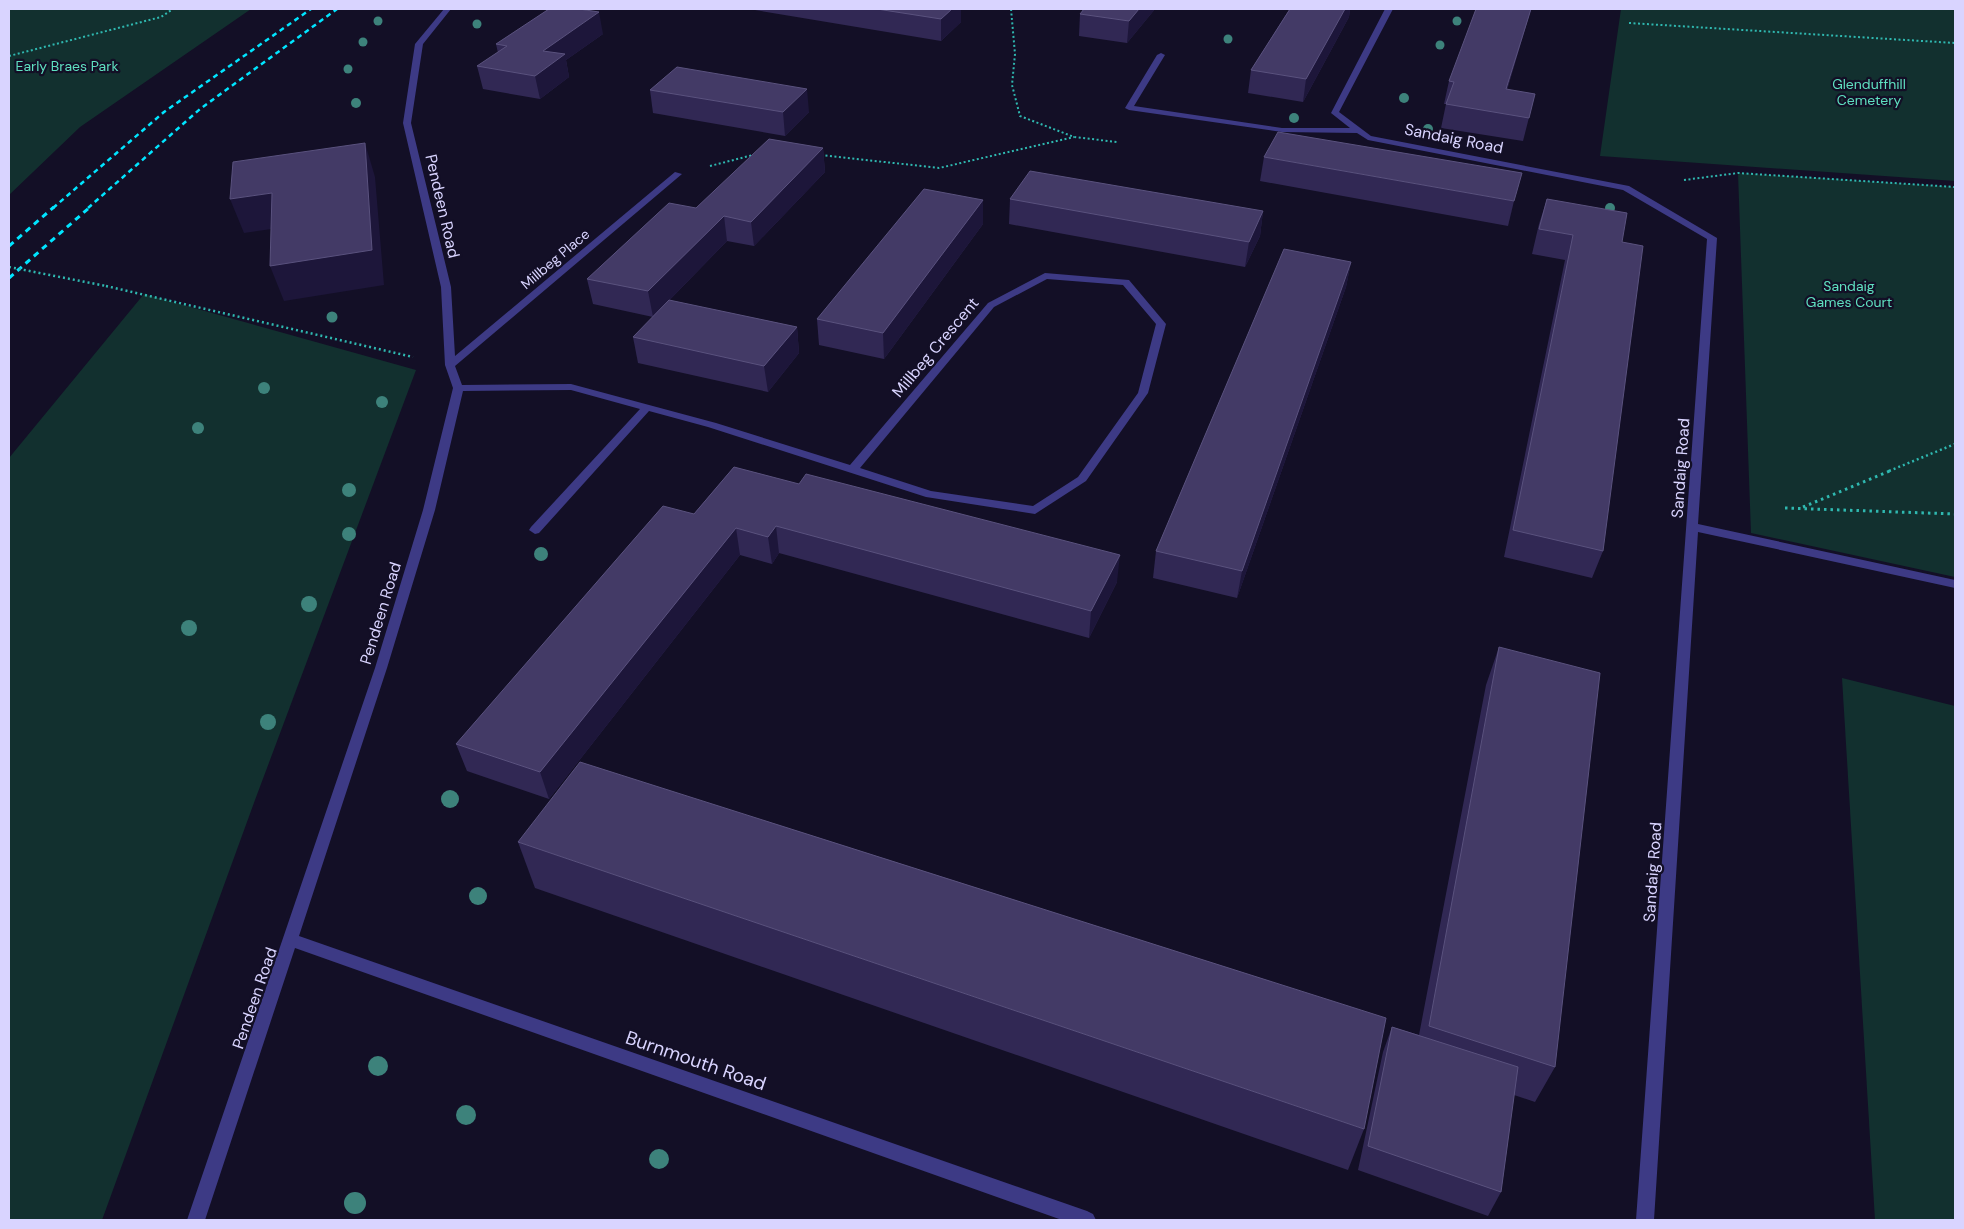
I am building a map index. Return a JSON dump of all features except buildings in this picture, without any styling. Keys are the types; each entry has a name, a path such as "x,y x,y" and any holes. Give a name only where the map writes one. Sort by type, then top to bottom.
{"street":[{"name":"Pendeen Road","path":"196,1220 381,668 429,510 458,388 450,365 446,287 407,123 419,44 447,9"},
{"name":"Sandaig Road","path":"1389,9 1335,113 1368,138 1626,188 1712,238 1645,1220"},
{"path":"1161,55 1129,108 1282,130 1360,131"},
{"name":"Millbeg Place","path":"450,365 678,174"},
{"name":"Millbeg Crescent","path":"458,388 571,388 712,425 852,470 930,494 1035,510 1082,479 1143,393 1161,324 1126,282 1045,276 991,305 852,470"},
{"path":"535,530 646,408"},
{"path":"1692,527 1955,584"},
{"name":"Burnmouth Road","path":"291,940 1087,1220"}],"path":[{"path":"9,56 161,17 173,9"},
{"path":"1629,23 1955,43"},
{"path":"814,154 939,168 1074,137"},
{"path":"678,174 758,154"},
{"path":"1626,188 1738,173 1955,187"},
{"path":"9,267 106,286 450,365"},
{"path":"1801,508 1955,444"},
{"path":"1782,508 1955,514"}],"green space":[{"name":"Early Braes Park","path":"9,9 251,9 80,127 9,195"},
{"name":"Glenduffhill Cemetery","path":"1621,9 1955,9 1955,181 1600,156"},
{"name":"Sandaig Games Court","path":"1738,173 1955,187 1955,577 1751,533"},
{"path":"144,294 416,370 255,800 102,1220 9,1220 9,458"},
{"path":"1842,678 1955,706 1955,1220 1875,1220"}],"railway":[{"path":"53,208 164,112 311,9"},
{"path":"88,208 200,109 337,9"},
{"path":"9,246 54,207"},
{"path":"9,278 90,207"}]}
